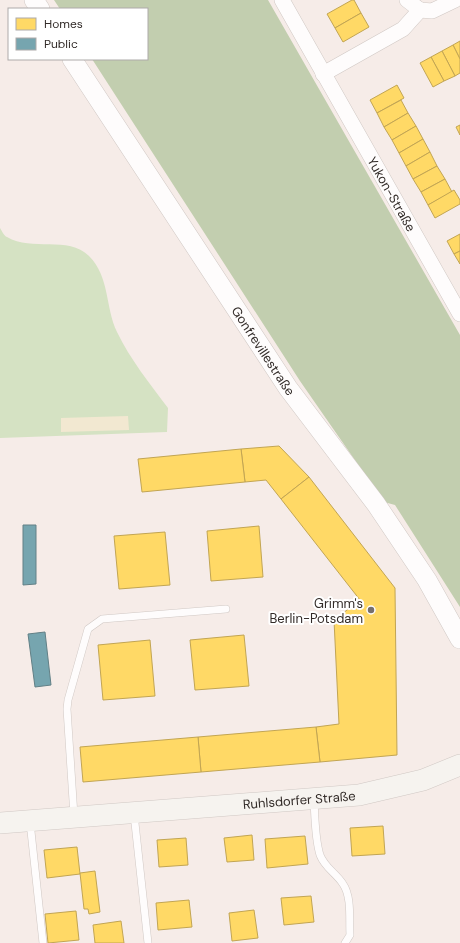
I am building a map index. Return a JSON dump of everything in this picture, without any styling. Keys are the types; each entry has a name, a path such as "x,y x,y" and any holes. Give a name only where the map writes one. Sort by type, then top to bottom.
{"main road":[{"name":"Ruhlsdorfer Straße","path":"0,823 366,793 423,780 460,765"}],"street":[{"name":"Yukon-Straße","path":"282,0 460,314"},
{"path":"407,0 420,10 432,11 455,0"},
{"path":"323,74 403,28 420,10"},
{"name":"Gonfrevillestraße","path":"73,60 288,388 376,504 428,580 460,639"}],"lane":[{"path":"74,816 67,709 68,700 88,629 102,619 226,609"},
{"path":"314,798 320,854 326,867 338,877 344,885 347,896 350,935 345,943"},
{"path":"134,811 148,943"},
{"path":"30,820 43,943"}],"green space":[{"path":"54,0 268,0 460,335 460,607 395,505 384,502 300,381 93,60 148,60 148,8 59,8"},
{"path":"0,228 4,235 17,241 71,246 89,256 96,264 104,283 113,322 122,342 168,408 167,432 0,438"}],"sand":[{"path":"128,416 129,430 61,432 61,418"}],"building: Homes":[{"path":"354,0 361,13 335,28 327,14"},
{"path":"361,13 369,27 343,42 335,28"},
{"path":"460,41 460,59 453,45"},
{"path":"453,45 460,59 460,73 455,76 442,51"},
{"path":"442,51 455,76 444,81 431,57"},
{"path":"431,57 444,81 433,87 420,63"},
{"path":"397,85 404,98 377,113 370,100"},
{"path":"401,100 408,113 384,127 377,113"},
{"path":"408,113 416,126 392,140 384,127"},
{"path":"460,125 460,135 456,127"},
{"path":"416,126 423,139 399,153 392,140"},
{"path":"423,139 430,152 406,166 399,153"},
{"path":"430,152 437,166 413,179 406,166"},
{"path":"437,166 445,179 421,192 413,179"},
{"path":"445,179 452,192 428,205 421,192"},
{"path":"454,190 460,200 460,204 435,218 428,205"},
{"path":"460,234 460,251 454,254 447,241"},
{"path":"460,251 460,264 454,254"},
{"path":"279,446 309,477 281,499 266,480 245,482 241,449"},
{"path":"241,449 245,482 142,492 138,459"},
{"name":"Grimm's Berlin-Potsdam","path":"309,477 395,588 397,755 320,762 316,727 339,724 334,620 360,600 281,499"},
{"path":"259,526 263,577 211,581 207,531"},
{"path":"165,532 170,585 119,589 114,536"},
{"path":"244,635 249,686 195,690 190,640"},
{"path":"150,640 155,696 103,700 98,645"},
{"path":"316,727 320,762 201,772 198,737"},
{"path":"198,737 201,772 83,782 80,747"},
{"path":"383,826 385,854 352,856 350,828"},
{"path":"252,835 254,860 227,862 224,838"},
{"path":"305,836 308,864 267,868 265,839"},
{"path":"186,838 188,865 159,867 157,840"},
{"path":"77,847 80,874 47,878 44,850"},
{"path":"95,871 100,912 89,914 88,909 84,909 80,873"},
{"path":"311,896 314,922 284,925 281,898"},
{"path":"189,900 192,927 158,930 156,903"},
{"path":"254,910 258,938 232,941 229,913"},
{"path":"76,911 79,940 48,943 45,914"},
{"path":"121,921 124,943 95,943 93,925"}],"building: Public":[{"path":"23,525 36,525 36,584 23,585"},
{"path":"45,632 51,685 35,687 28,634"}],"place":[{"name":"Grimm's Berlin-Potsdam","path":"371,610"}]}
